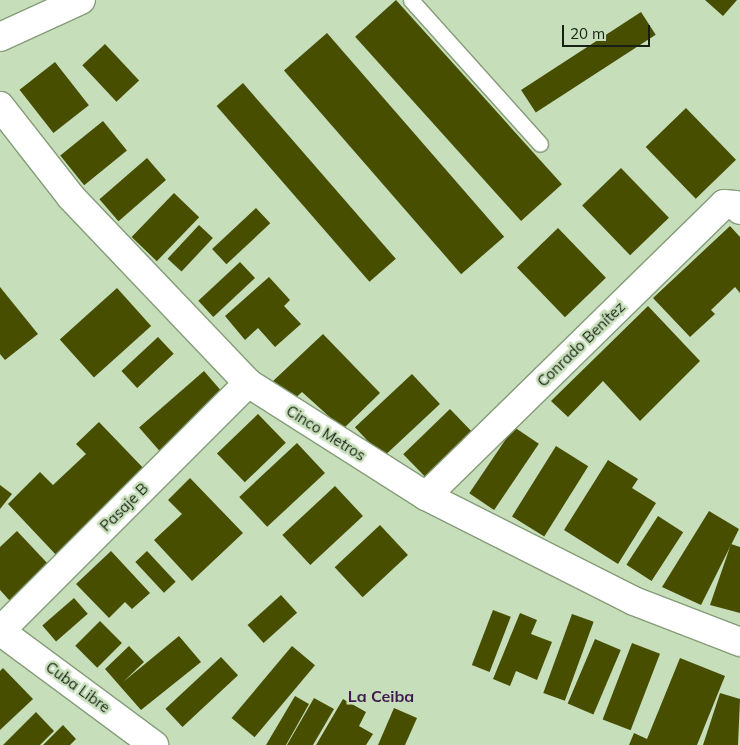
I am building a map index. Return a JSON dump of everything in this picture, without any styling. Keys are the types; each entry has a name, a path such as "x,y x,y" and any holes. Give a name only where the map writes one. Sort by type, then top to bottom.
{"street":[{"path":"0,37 81,0"},
{"name":"Cinco Metros","path":"0,106 72,198 248,383 426,496 634,601 740,642"},
{"name":"Conrado Benítez","path":"426,496 724,204 735,205 740,210"},
{"name":"Pasaje B","path":"0,631 248,383"},
{"name":"Cuba Libre","path":"0,631 154,745"}],"lane":[{"path":"411,0 540,144"}],"building":[{"path":"396,0 562,184 521,221 355,37"},
{"path":"705,0 737,0 723,16"},
{"path":"641,12 656,35 536,113 521,90"},
{"path":"327,33 504,237 461,274 284,70"},
{"path":"105,44 139,81 116,102 82,65"},
{"path":"55,62 89,105 53,133 20,90"},
{"path":"243,83 396,259 369,282 217,106"},
{"path":"686,108 736,160 696,199 646,147"},
{"path":"103,121 127,151 84,185 60,156"},
{"path":"147,158 166,180 118,221 99,199"},
{"path":"621,168 669,218 630,255 582,206"},
{"path":"174,193 199,217 157,261 132,237"},
{"path":"256,208 270,223 226,264 212,249"},
{"path":"199,225 213,238 182,272 168,259"},
{"path":"730,226 740,237 740,293 735,287 711,310 715,314 690,337 653,298"},
{"path":"558,228 606,278 565,317 517,268"},
{"path":"240,262 255,278 213,317 198,301"},
{"path":"269,277 290,300 284,306 301,324 275,347 258,328 245,340 225,316"},
{"path":"0,287 38,334 5,360 0,354"},
{"path":"117,288 151,326 94,377 60,340"},
{"path":"648,306 700,361 640,421 603,381 568,417 551,401"},
{"path":"323,334 380,393 343,429 302,392 291,402 272,382"},
{"path":"158,337 174,354 137,388 121,371"},
{"path":"204,371 225,395 160,452 139,427"},
{"path":"412,374 440,404 383,457 355,427"},
{"path":"450,409 474,434 428,479 403,454"},
{"path":"258,414 286,443 245,482 217,454"},
{"path":"99,422 148,473 59,558 8,504 40,472 53,485 86,454 76,444"},
{"path":"514,427 539,444 494,510 469,493"},
{"path":"297,443 325,473 267,527 239,497"},
{"path":"556,446 588,466 544,537 512,516"},
{"path":"608,460 638,479 632,488 656,503 618,564 564,530"},
{"path":"190,478 243,533 192,581 154,540 182,514 168,500"},
{"path":"0,485 12,494 0,509"},
{"path":"335,486 363,516 310,565 282,535"},
{"path":"709,511 739,529 701,605 662,587"},
{"path":"658,516 683,532 652,581 626,565"},
{"path":"380,525 408,555 363,597 335,567"},
{"path":"17,531 49,565 10,601 0,590 0,547"},
{"path":"731,544 740,547 740,613 710,605"},
{"path":"111,551 150,593 132,609 125,602 109,618 76,584"},
{"path":"147,551 176,582 164,593 135,562"},
{"path":"281,595 297,613 264,643 248,625"},
{"path":"74,598 88,614 56,641 42,626"},
{"path":"493,610 511,617 490,672 472,665"},
{"path":"520,613 537,620 531,634 552,642 537,680 516,671 510,686 493,679"},
{"path":"572,614 594,622 565,701 543,693"},
{"path":"100,621 122,643 97,668 75,646"},
{"path":"179,636 201,662 141,710 105,669 129,646 144,662 123,682"},
{"path":"595,639 621,650 593,714 568,703"},
{"path":"632,643 660,654 631,730 603,720"},
{"path":"292,646 315,665 255,737 232,718"},
{"path":"221,657 238,675 182,727 165,709"},
{"path":"680,658 725,676 697,745 629,745 634,733 647,739"},
{"path":"3,668 33,699 0,730 0,671"},
{"path":"720,693 740,699 738,745 703,745"},
{"path":"295,696 309,704 286,745 266,745"},
{"path":"314,698 334,709 313,745 287,745"},
{"path":"343,699 366,712 359,726 373,734 366,745 316,745"},
{"path":"394,708 417,718 405,745 378,745"},
{"path":"36,712 54,731 40,745 3,745"},
{"path":"63,725 76,739 70,745 43,745"}],"district":[{"name":"La Ceiba","path":"381,696"}]}
